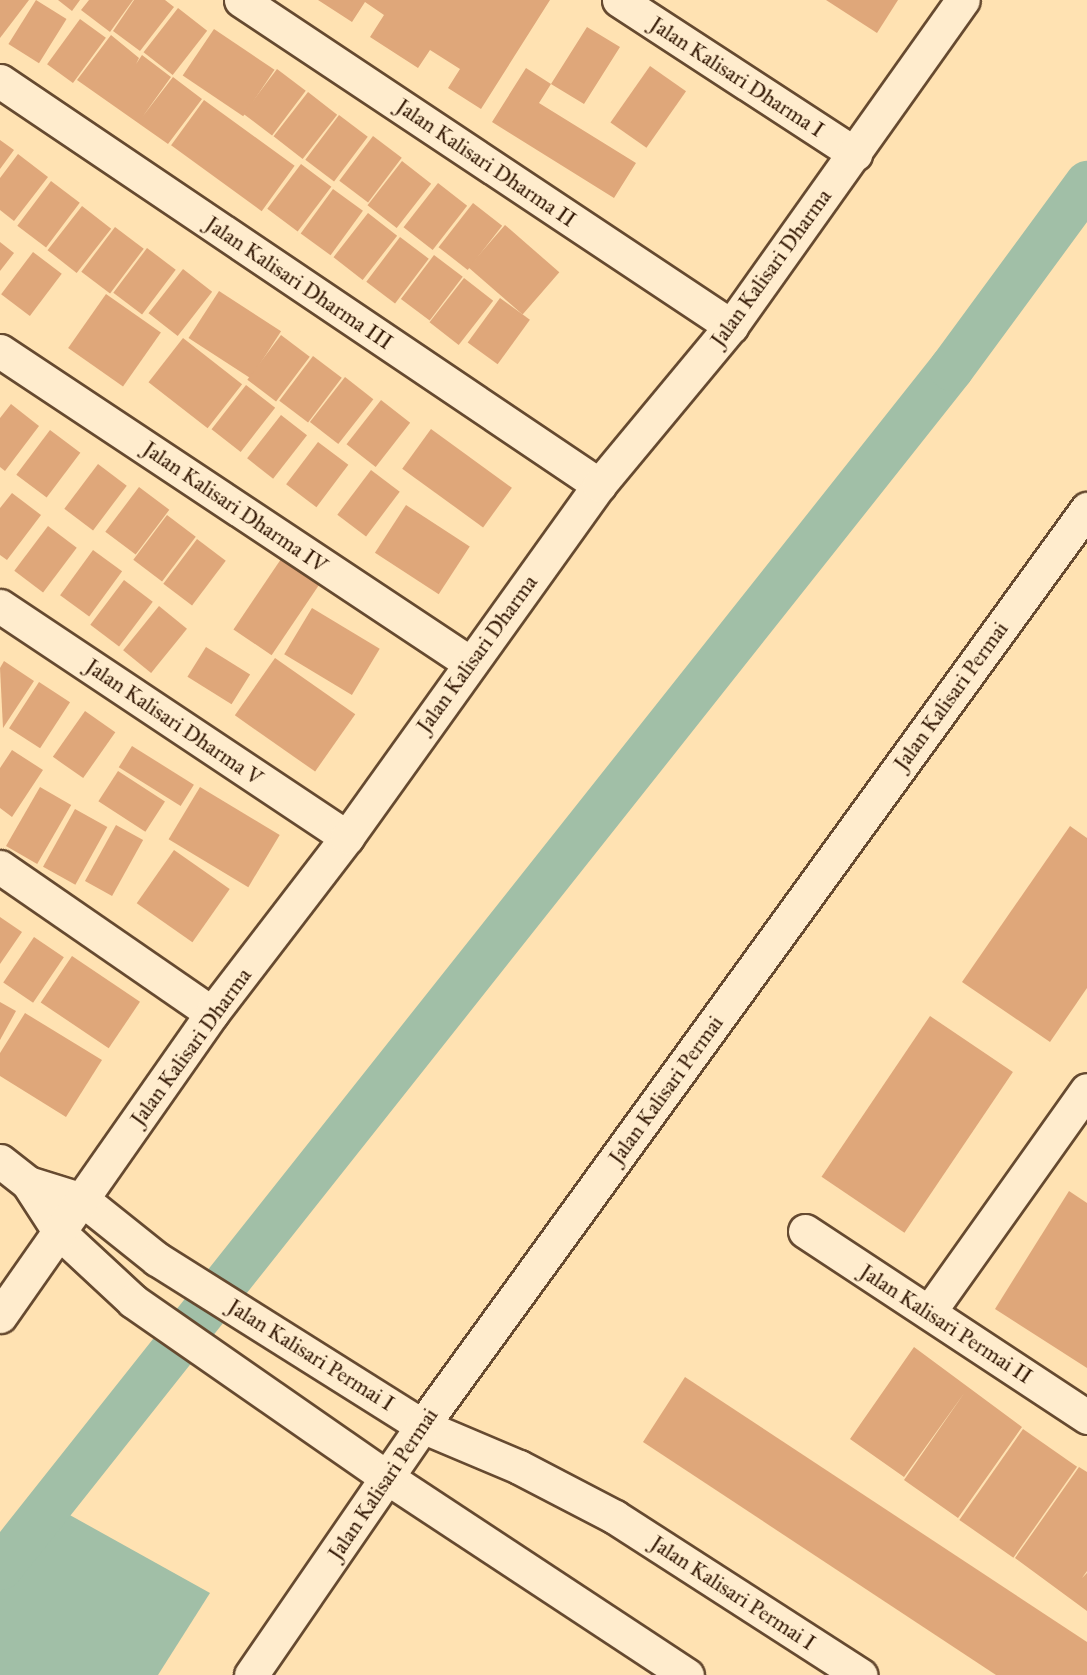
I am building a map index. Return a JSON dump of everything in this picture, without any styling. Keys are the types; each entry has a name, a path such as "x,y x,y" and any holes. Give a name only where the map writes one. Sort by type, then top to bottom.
{"street":[{"name":"Jalan Kalisari Dharma II","path":"241,0 731,326"},
{"name":"Jalan Kalisari Dharma","path":"0,1316 61,1234 212,1013 347,837 599,485 731,326 963,0"},
{"name":"Jalan Kalisari Dharma I","path":"625,2 855,154"},
{"name":"Jalan Kalisari Dharma III","path":"0,81 599,485"},
{"name":"Jalan Kalisari Dharma IV","path":"0,351 470,663"},
{"name":"Jalan Kalisari Permai","path":"251,1675 422,1426 1087,508"},
{"name":"Jalan Kalisari Dharma V","path":"0,606 347,837"},
{"path":"0,867 212,1013"},
{"path":"929,1311 1087,1090"},
{"path":"0,1161 28,1183 61,1234 133,1301 387,1478 687,1675"},
{"path":"28,1183 83,1200"},
{"name":"Jalan Kalisari Permai I","path":"83,1200 157,1259 359,1384 422,1426 519,1467 615,1516 860,1675"},
{"name":"Jalan Kalisari Permai II","path":"805,1231 1087,1417"}],"shaded area":[{"path":"59,1509 210,1593 158,1675 0,1675 0,1589"}],"building":[{"path":"0,0 29,0 0,38"},
{"path":"36,0 67,19 39,63 8,44"},
{"path":"58,0 80,0 72,11"},
{"path":"89,0 133,0 110,32 81,10"},
{"path":"134,0 165,0 174,7 140,51 113,31"},
{"path":"318,0 550,0 481,109 448,88 460,69 430,50 418,68 370,37 384,15 365,2 352,22"},
{"path":"826,0 898,0 877,33"},
{"path":"178,8 207,31 173,75 144,52"},
{"path":"80,19 106,38 73,83 47,64"},
{"path":"587,27 620,47 584,104 551,84"},
{"path":"214,29 275,70 243,116 183,75"},
{"path":"111,35 139,58 136,64 142,55 171,77 143,116 173,77 202,99 168,144 77,80"},
{"path":"650,66 686,91 646,148 610,123"},
{"path":"526,68 551,84 539,103 636,163 614,198 492,122"},
{"path":"277,69 306,91 272,135 243,114"},
{"path":"308,92 337,115 303,159 274,136"},
{"path":"204,100 295,166 262,211 171,145"},
{"path":"339,115 368,137 334,181 305,160"},
{"path":"373,136 402,158 368,202 339,181"},
{"path":"0,140 14,150 0,169"},
{"path":"18,154 48,177 14,221 0,210 0,178"},
{"path":"402,161 431,184 397,228 368,205"},
{"path":"301,164 331,187 298,232 267,209"},
{"path":"51,181 80,203 46,247 17,226"},
{"path":"438,183 467,206 433,250 404,227"},
{"path":"333,189 363,211 331,255 301,233"},
{"path":"473,203 502,226 468,270 439,247"},
{"path":"82,206 111,229 77,273 48,250"},
{"path":"368,213 397,236 363,280 334,257"},
{"path":"505,225 559,272 523,314 468,267"},
{"path":"115,227 144,249 110,293 81,272"},
{"path":"400,237 429,259 395,303 366,282"},
{"path":"0,242 14,253 0,271"},
{"path":"147,248 176,270 142,314 113,293"},
{"path":"33,252 62,274 30,316 1,294"},
{"path":"434,255 463,277 430,321 401,299"},
{"path":"183,269 212,292 178,336 149,313"},
{"path":"464,278 493,301 459,345 430,322"},
{"path":"219,291 281,331 251,378 189,338"},
{"path":"106,294 161,332 123,386 68,348"},
{"path":"500,298 530,320 498,364 468,342"},
{"path":"281,335 310,357 276,401 247,380"},
{"path":"183,338 242,384 208,428 149,382"},
{"path":"313,356 342,378 308,422 279,401"},
{"path":"345,377 373,399 338,444 310,422"},
{"path":"246,385 275,408 241,452 212,429"},
{"path":"381,400 410,423 376,467 347,444"},
{"path":"11,404 39,426 5,471 0,467 0,418"},
{"path":"281,415 307,435 273,479 247,458"},
{"path":"431,429 512,488 483,527 402,469"},
{"path":"50,430 80,453 47,498 16,475"},
{"path":"318,442 348,465 316,507 286,484"},
{"path":"98,464 127,486 93,530 64,509"},
{"path":"371,470 400,492 366,536 337,515"},
{"path":"139,487 169,510 136,555 105,532"},
{"path":"12,493 41,515 7,560 0,555 0,508"},
{"path":"406,505 470,546 439,594 375,553"},
{"path":"167,515 196,537 162,581 133,560"},
{"path":"48,526 77,548 43,592 14,571"},
{"path":"197,539 226,561 192,605 163,584"},
{"path":"93,550 122,571 89,616 60,595"},
{"path":"281,559 319,585 272,655 233,629"},
{"path":"124,580 153,602 119,646 90,625"},
{"path":"159,606 187,629 151,673 123,650"},
{"path":"312,608 380,649 352,695 284,654"},
{"path":"206,647 250,675 232,704 187,677"},
{"path":"275,658 355,714 315,772 235,715"},
{"path":"4,661 34,681 3,728 0,668"},
{"path":"39,682 70,702 40,748 9,728"},
{"path":"85,711 115,732 83,778 53,757"},
{"path":"132,746 194,785 181,806 119,767"},
{"path":"12,750 43,770 12,817 0,808 0,768"},
{"path":"118,771 165,801 145,832 98,801"},
{"path":"40,787 71,805 37,864 6,846"},
{"path":"200,787 280,835 248,887 169,839"},
{"path":"75,809 107,827 75,885 43,867"},
{"path":"116,825 143,840 112,896 85,881"},
{"path":"1070,826 1087,838 1087,988 1050,1042 962,982"},
{"path":"174,850 230,889 192,942 137,903"},
{"path":"0,917 22,932 0,964"},
{"path":"34,937 64,957 33,1003 3,983"},
{"path":"72,956 140,1002 109,1048 41,1002"},
{"path":"0,1002 16,1011 0,1040"},
{"path":"25,1013 102,1060 66,1117 0,1076 0,1053"},
{"path":"930,1016 1013,1072 904,1233 822,1177"},
{"path":"1069,1191 1087,1203 1087,1368 995,1309"},
{"path":"914,1347 1022,1427 958,1518 904,1480 965,1392 904,1477 850,1439"},
{"path":"685,1377 1087,1642 1087,1675 996,1675 643,1442"},
{"path":"1023,1429 1077,1467 1013,1558 959,1520"},
{"path":"1079,1467 1087,1472 1087,1571 1082,1578 1087,1573 1087,1611 1015,1558"}],"waterway":[{"path":"0,1567 951,368 1087,183"}]}
